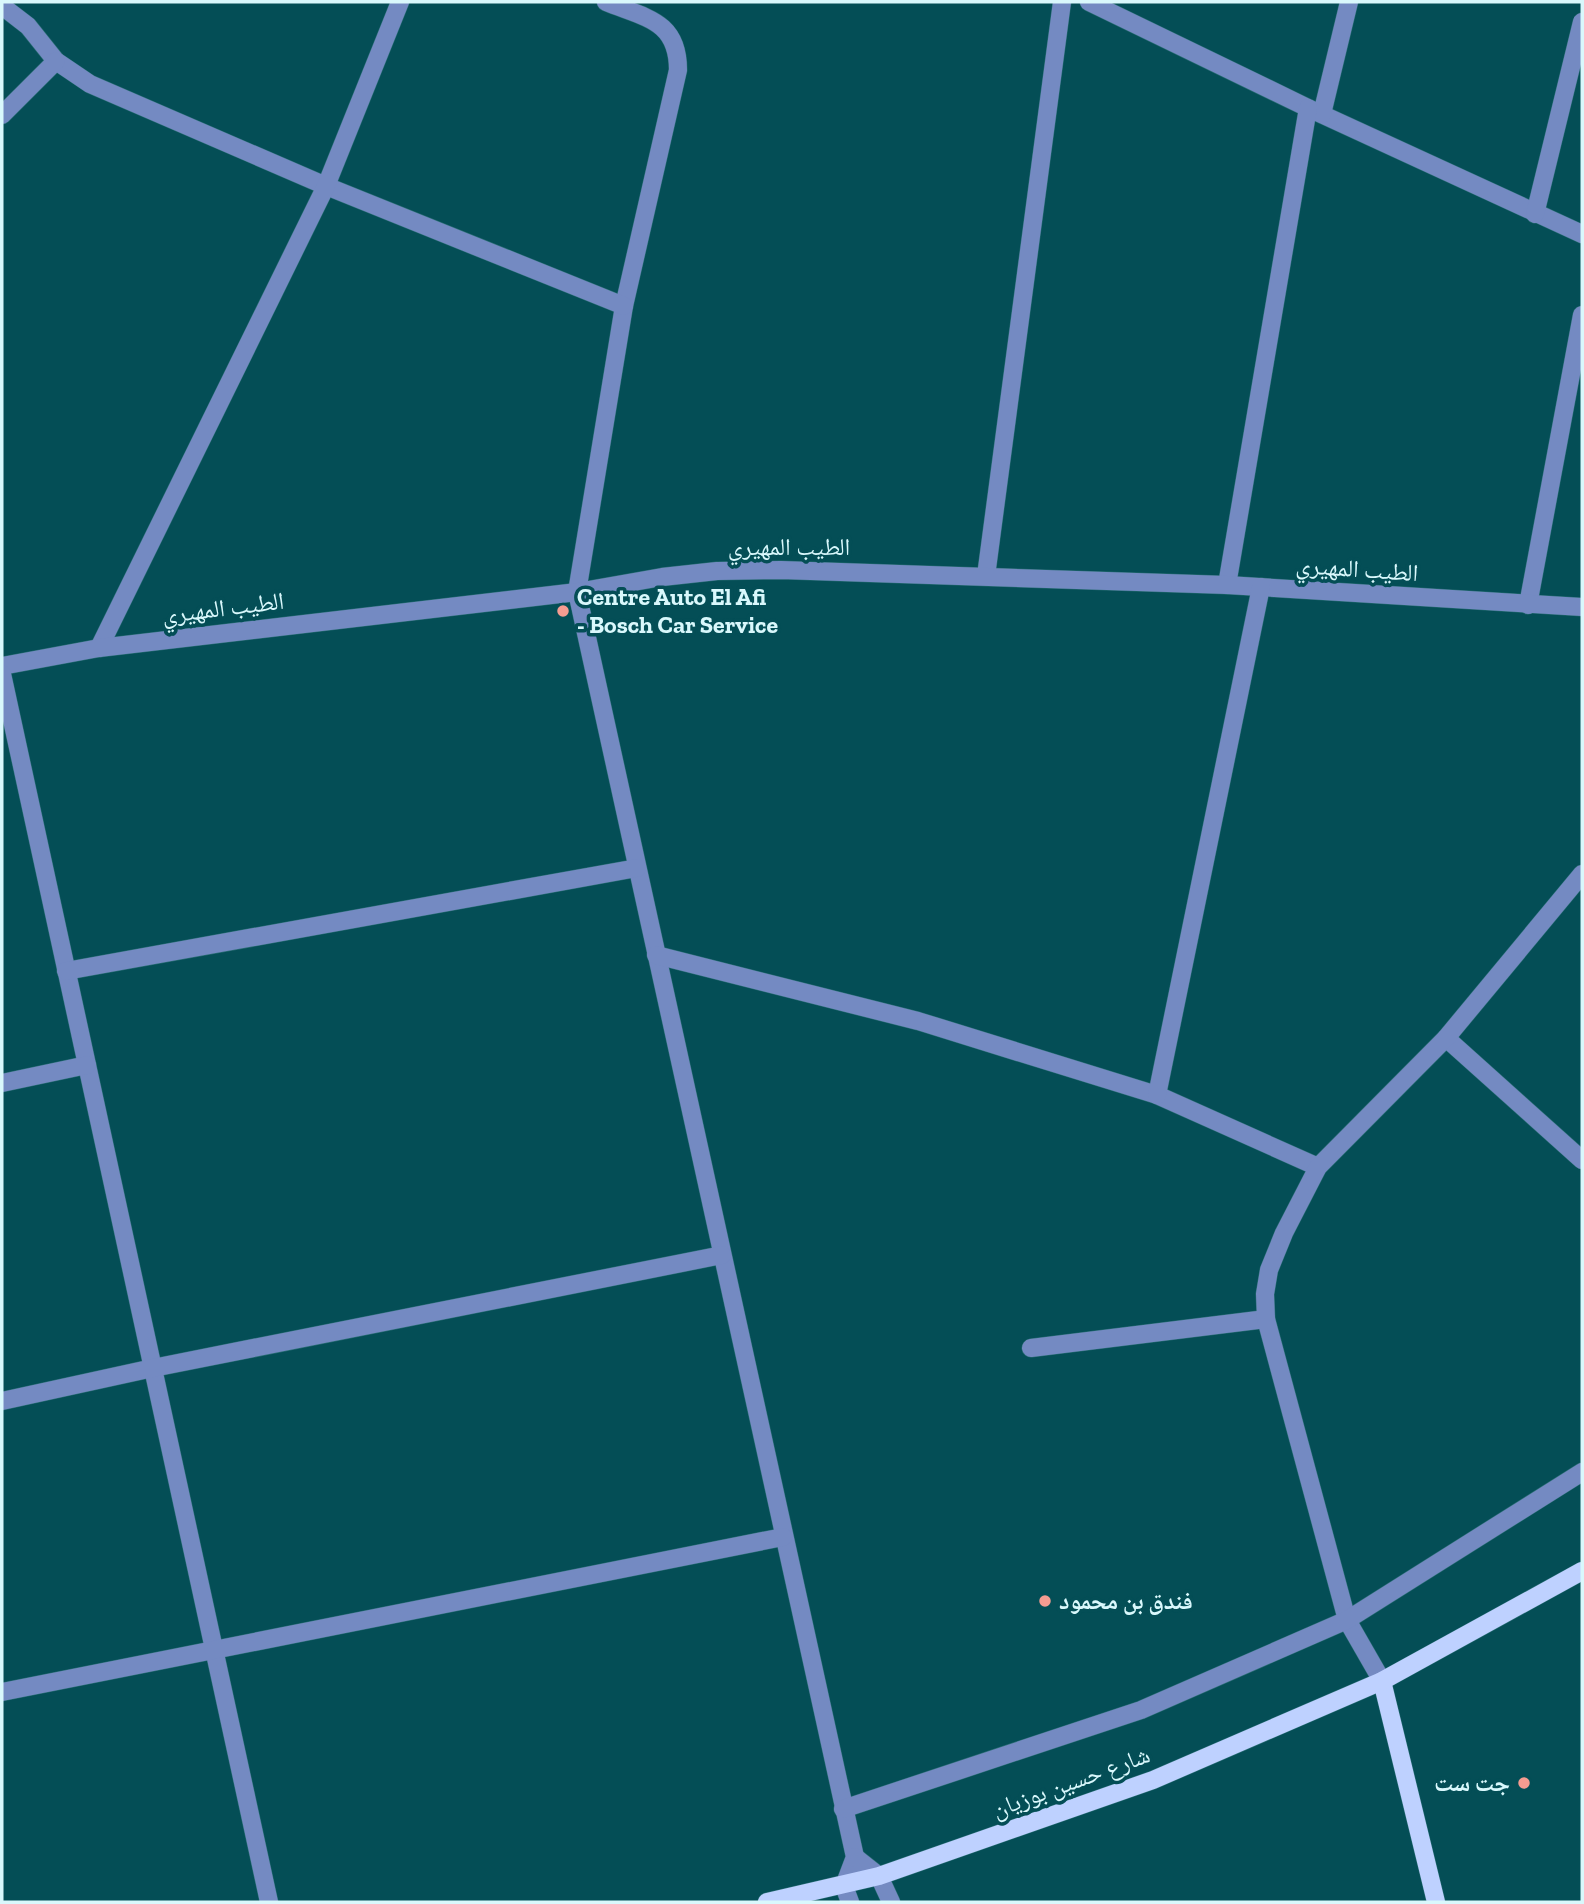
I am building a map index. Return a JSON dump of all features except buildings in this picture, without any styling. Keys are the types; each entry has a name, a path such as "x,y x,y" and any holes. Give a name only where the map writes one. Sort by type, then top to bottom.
{"main road":[{"name":"شارع حسين بوزيان","path":"767,1902 847,1894 879,1876 1153,1780 1382,1681 1582,1571"},
{"path":"1382,1681 1436,1902"}],"street":[{"path":"99,648 326,186 400,2"},
{"path":"606,2 656,23 669,32 678,56 678,70 624,306 577,592 855,1857 847,1894"},
{"path":"986,576 1062,2"},
{"path":"1089,2 1315,111 1582,234"},
{"path":"1227,585 1315,111 1349,2"},
{"path":"2,6 28,26 56,61 90,84 326,186 624,306"},
{"path":"1535,214 1582,22"},
{"path":"2,116 56,61"},
{"path":"1528,606 1582,315"},
{"name":"الطيب المهيري","path":"2,666 99,648 577,592 662,577 717,571 781,570 1227,585 1528,606 1582,607"},
{"path":"1157,1095 1261,587"},
{"path":"2,674 269,1902"},
{"path":"66,971 637,868"},
{"path":"1382,1681 1347,1620 1266,1319 1265,1294 1269,1270 1284,1233 1318,1167 1446,1038 1582,874"},
{"path":"656,955 918,1021 1157,1095 1318,1167"},
{"path":"1446,1038 1582,1160"},
{"path":"2,1083 87,1065"},
{"path":"2,1401 153,1368 722,1255"},
{"path":"1031,1348 1266,1319"},
{"path":"843,1810 1141,1710 1347,1620 1582,1472"},
{"path":"2,1692 783,1537"},
{"path":"855,1857 879,1876 891,1902"}],"place":[{"name":"Centre Auto El Afi - Bosch Car Service","path":"563,611"},
{"name":"فندق بن محمود","path":"1045,1601"},
{"name":"جت ست","path":"1524,1783"}]}
